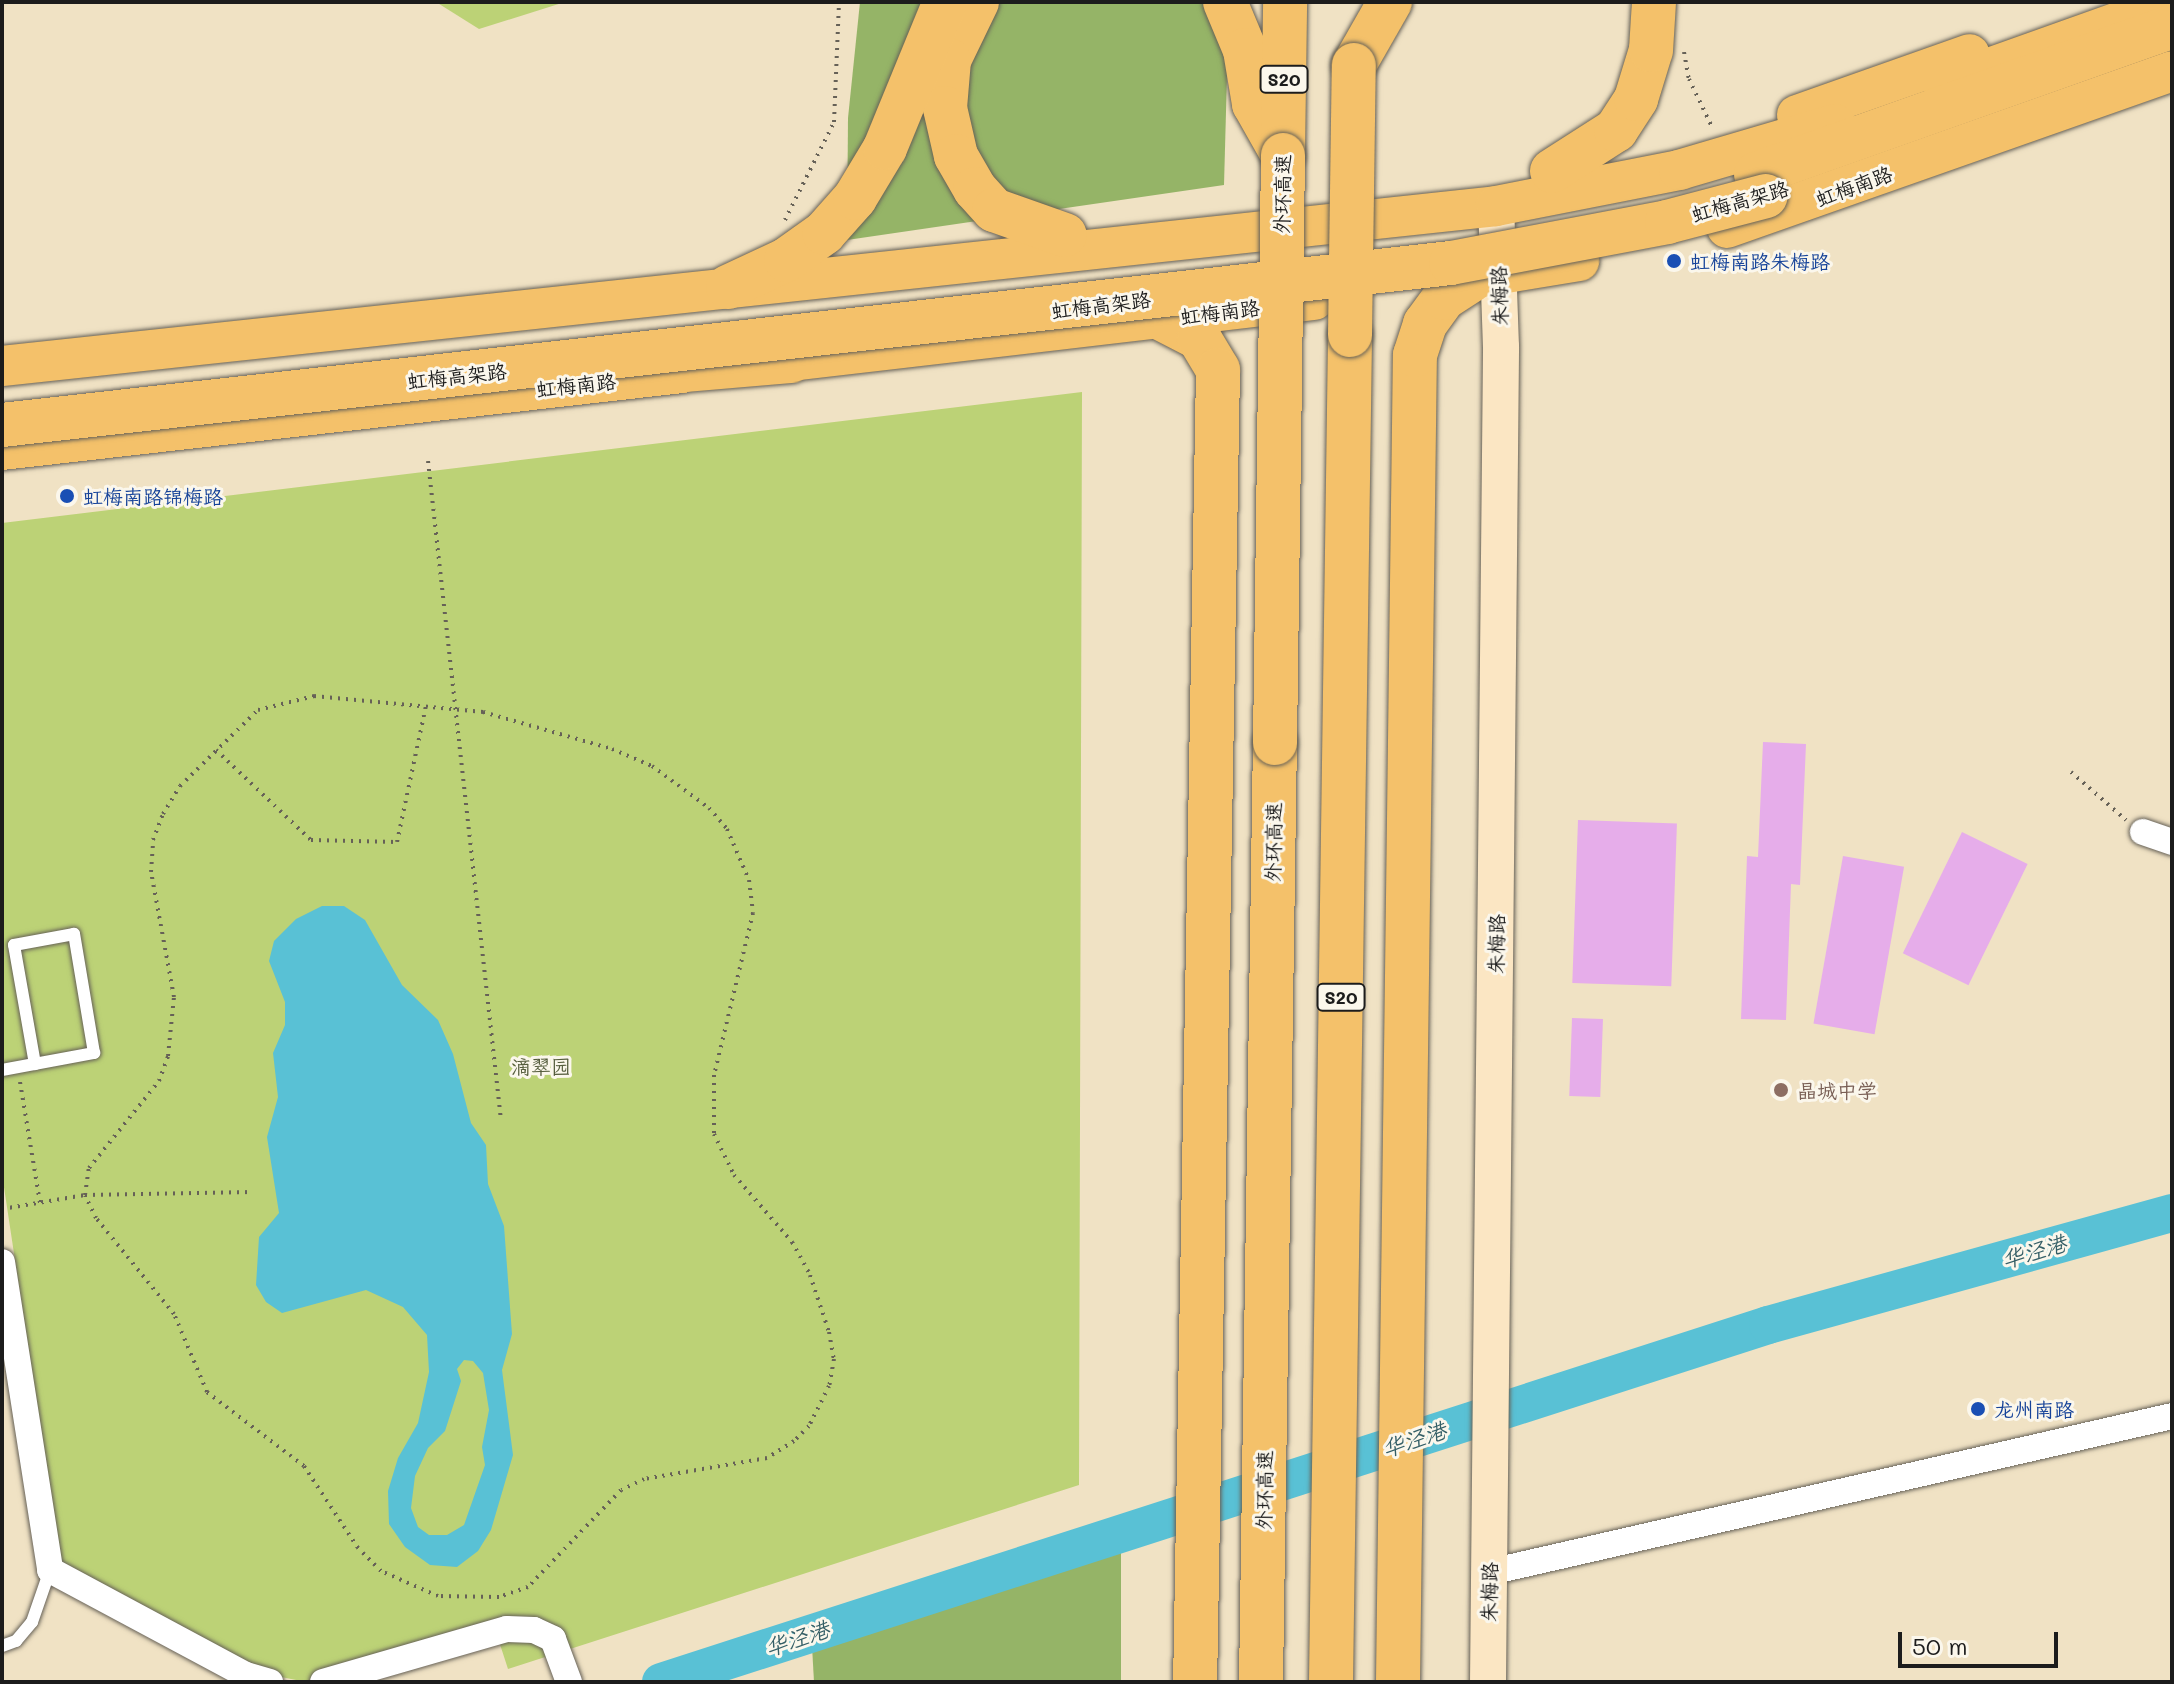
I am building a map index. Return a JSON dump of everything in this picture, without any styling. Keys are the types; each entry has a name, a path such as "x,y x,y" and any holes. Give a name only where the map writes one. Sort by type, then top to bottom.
{"highway":[{"path":"728,287 786,260 824,233 855,198 885,148 945,2"},
{"path":"977,2 949,60 945,108 956,156 975,189 994,210 1065,235"},
{"path":"1225,2 1245,50 1254,104 1283,155"},
{"name":"外环高速","path":"1261,1682 1285,2"},
{"name":"S20","path":"1331,1682 1355,2"},
{"path":"1354,65 1390,2"},
{"path":"1552,171 1616,130 1636,99 1651,50 1654,2"},
{"name":"虹梅高架路","path":"2,396 1446,238 1656,200 1756,174 2172,27"},
{"name":"虹梅高架路","path":"2,425 1451,263 1667,222 1766,196 2172,50"},
{"path":"1398,1682 1415,355 1431,315 1444,298 1485,278"},
{"path":"1162,319 1199,338 1218,370 1195,1682"},
{"path":"2,439 411,394 791,361"}],"main road":[{"path":"2,366 1496,206 1679,170 1799,137 2172,3"},
{"path":"796,280 855,261 1482,185 1786,119 1995,45 2032,53"},
{"name":"虹梅南路","path":"2,450 1162,319 1485,278 1667,244 1774,215 2172,71"}],"street":[{"name":"朱梅路","path":"1488,1682 1492,1372 1485,278 1496,206"},
{"path":"2143,832 2172,842"},
{"path":"2,1262 50,1570 246,1675 270,1682"},
{"path":"1490,1572 2172,1416"},
{"path":"323,1682 507,1629 534,1630 553,1639 567,1673"}],"lane":[{"path":"2,1070 35,1064 94,1053 74,934 14,945 35,1064"},
{"path":"2,1646 16,1641 32,1622 50,1570"}],"path":[{"path":"778,234 834,122 839,2"},
{"path":"1682,36 1689,79 1702,113 1721,135"},
{"path":"428,461 501,1120"},
{"path":"287,699 455,709 565,734 652,766 709,808 740,852 753,913 710,1108 722,1156 792,1242 821,1301 834,1359 829,1386 809,1426 767,1458 644,1479 621,1490 528,1587 470,1600 438,1596 381,1571 358,1548 304,1466 207,1392 174,1314 96,1218 85,1195 89,1168 159,1081 168,1056 174,997 156,918 153,840 180,786 258,710 287,699"},
{"path":"216,750 311,840 397,842 426,705"},
{"path":"2071,772 2143,832"},
{"path":"18,1067 40,1203"},
{"path":"2,1209 85,1195 253,1192"}],"green space":[{"path":"436,2 565,2 479,29"},
{"path":"860,2 1229,2 1224,185 847,240 848,118"},
{"name":"滴翠园","path":"1082,392 1079,1485 508,1669 495,1629 306,1682 252,1671 62,1571 2,1174 2,523"},
{"path":"1121,1536 1121,1682 814,1682 812,1646"}],"water":[{"path":"322,906 344,906 365,920 402,985 438,1020 453,1054 471,1123 486,1145 488,1184 504,1226 512,1334 502,1370 513,1455 491,1530 478,1551 457,1567 430,1565 405,1547 389,1524 388,1491 398,1458 418,1423 429,1372 427,1335 403,1307 366,1290 282,1313 266,1302 256,1285 259,1237 279,1213 267,1137 278,1097 273,1053 285,1025 285,1002 269,961 274,941 296,919","holes":["464,1360 473,1361 483,1373 489,1410 482,1447 485,1465 464,1525 447,1535 429,1535 418,1527 411,1508 415,1476 428,1448 445,1431 461,1381 457,1369"]}],"building":[{"path":"1763,742 1806,744 1800,885 1791,884 1786,1020 1741,1019 1747,856 1758,857"},
{"path":"1578,820 1677,823 1671,986 1572,983"},
{"path":"1962,832 2028,864 1968,985 1903,953"},
{"path":"1843,856 1904,867 1875,1034 1813,1023"},
{"path":"1572,1018 1603,1019 1600,1097 1569,1096"}],"waterway":[{"name":"华泾港","path":"661,1682 1768,1325 2172,1213"}],"place":[{"name":"虹梅南路朱梅路","path":"1674,261"},
{"name":"虹梅南路锦梅路","path":"67,496"},
{"name":"晶城中学","path":"1781,1090"},
{"name":"龙州南路","path":"1978,1409"}]}
